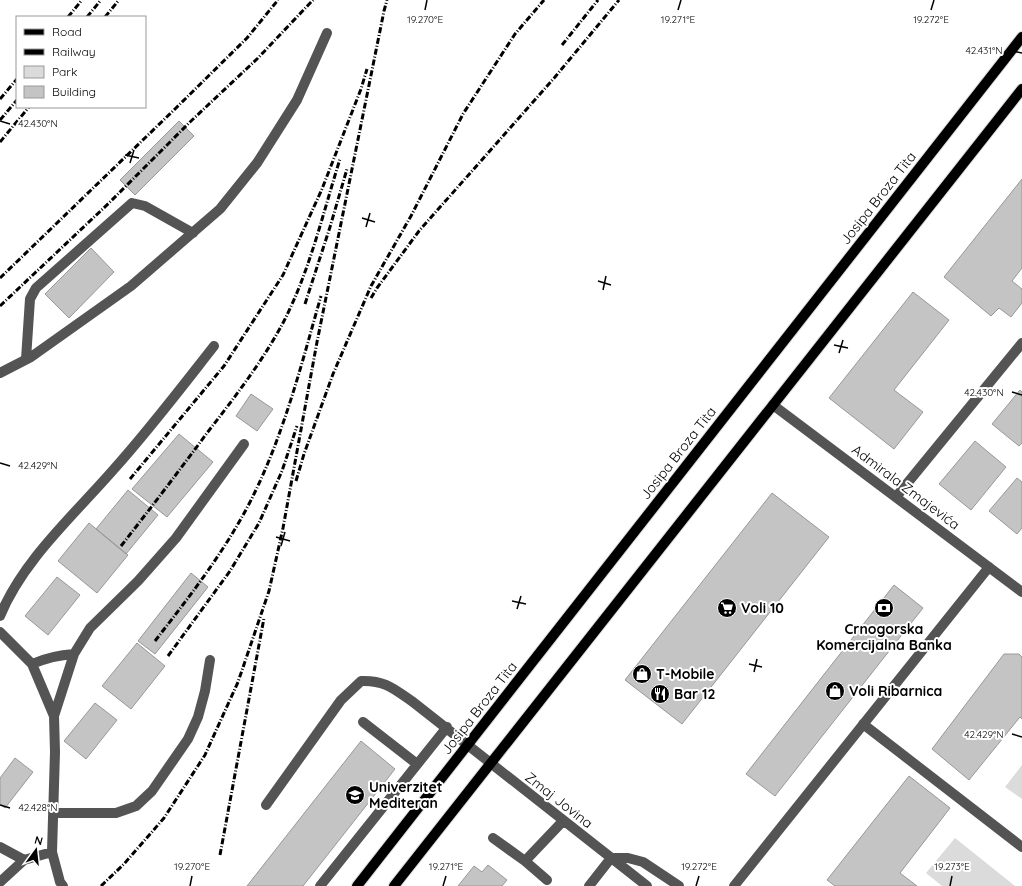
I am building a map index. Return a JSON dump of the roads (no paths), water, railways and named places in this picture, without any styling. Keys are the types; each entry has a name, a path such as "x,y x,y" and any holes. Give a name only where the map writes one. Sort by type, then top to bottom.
{"main road":[{"name":"Josipa Broza Tita","path":"357,886 1022,37"},
{"path":"394,886 1022,89"}],"street":[{"path":"0,373 26,360 131,286 220,208 258,162 296,100 327,33"},
{"path":"26,360 30,299 36,288 132,203 145,206 193,233"},
{"path":"896,497 1022,343"},
{"path":"0,616 4,605 20,579 45,546 157,419 214,346"},
{"name":"Admirala Zmajevića","path":"773,405 1022,592"},
{"path":"63,886 60,882 52,852 54,813 54,716 74,654 90,628 138,581 176,538 244,444"},
{"path":"734,886 989,567"},
{"path":"0,632 32,664 54,716"},
{"path":"32,664 58,655 74,654"},
{"path":"54,813 116,813 136,806 152,791 190,734 198,717 205,691 210,660"},
{"name":"Zmaj Jovina","path":"266,805 342,700 361,681 373,681 386,684 447,727 491,764 647,886"},
{"path":"363,722 417,764"},
{"path":"863,724 1022,847"},
{"path":"320,886 447,727"},
{"path":"525,861 564,821"},
{"path":"493,838 525,861 547,880"},
{"path":"0,847 24,860"},
{"path":"0,882 24,860 52,852"},
{"path":"589,886 611,858 628,858 642,862 679,886"}],"railway":[{"path":"69,16 82,0"},
{"path":"88,16 101,0"},
{"path":"106,16 119,0"},
{"path":"0,278 247,38 278,0"},
{"path":"0,306 109,203 190,122 258,58 313,0"},
{"path":"101,886 124,864 164,818 205,755 238,682 269,591 283,528 317,342 387,0"},
{"path":"296,481 304,454 333,374 371,286 411,216 463,114 515,34 544,0"},
{"path":"562,45 598,0"},
{"path":"371,298 419,231 555,77 619,0"},
{"path":"130,479 224,366 283,275 322,189 361,89 367,69"},
{"path":"0,99 16,80"},
{"path":"0,120 16,101"},
{"path":"0,142 28,108"},
{"path":"121,546 238,393 276,336 293,302 309,262 340,159"},
{"path":"305,304 347,169"},
{"path":"155,641 217,558 249,504 272,454 290,402 321,296"},
{"path":"168,656 230,571 259,523 282,471 297,426"},
{"path":"220,855 264,618"}],"place":[{"name":"Voli 10","path":"727,608"},
{"name":"Crnogorska Komercijalna Banka","path":"884,608"},
{"name":"T-Mobile","path":"642,674"},
{"name":"Voli Ribarnica","path":"835,691"},
{"name":"Bar 12","path":"660,694"},
{"name":"Univerzitet Mediteran","path":"355,795"}]}
